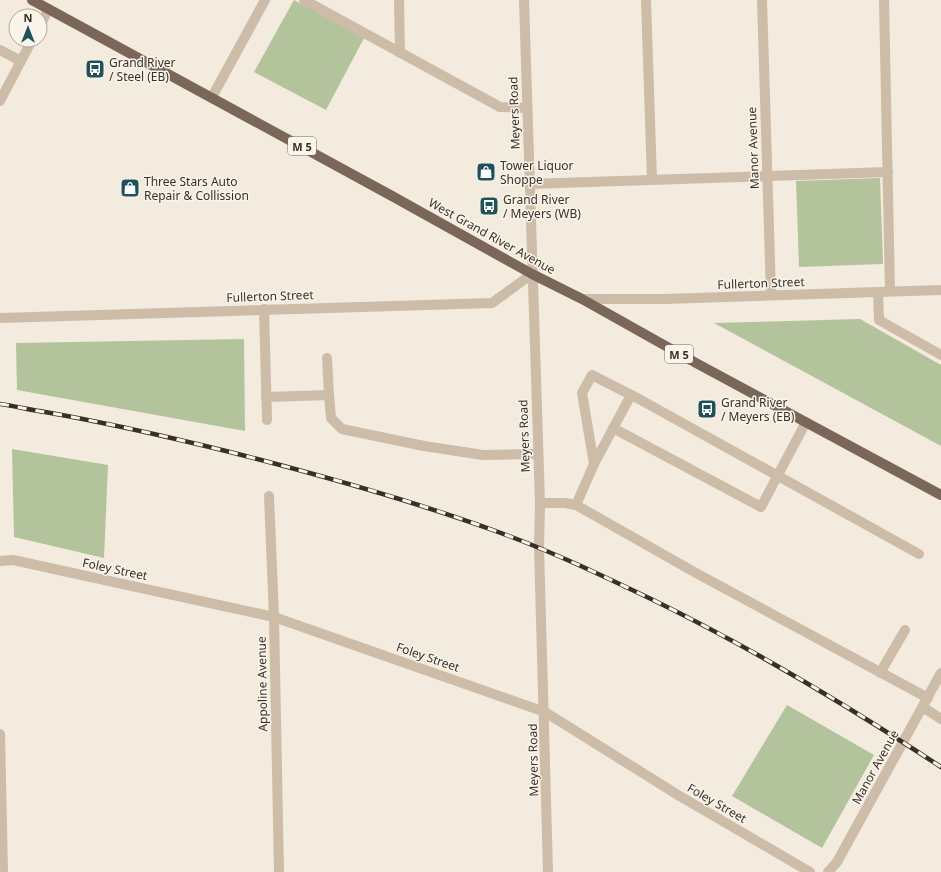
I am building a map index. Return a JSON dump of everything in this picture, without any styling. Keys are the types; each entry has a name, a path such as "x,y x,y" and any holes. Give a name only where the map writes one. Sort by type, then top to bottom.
{"main road":[{"name":"West Grand River Avenue","path":"32,0 212,97 532,274 582,299 696,363 941,495"}],"street":[{"path":"212,97 265,0"},
{"path":"304,0 500,108 527,108"},
{"path":"399,0 400,53"},
{"name":"Meyers Road","path":"524,0 532,274 535,324 537,454 540,503 539,548 548,872"},
{"path":"646,0 652,180"},
{"name":"Manor Avenue","path":"762,0 771,295"},
{"path":"884,0 890,291"},
{"path":"0,101 28,48"},
{"path":"0,50 21,61"},
{"path":"529,184 888,172"},
{"name":"Fullerton Street","path":"0,318 492,303 532,274"},
{"name":"Fullerton Street","path":"582,299 665,299 941,290"},
{"path":"878,292 879,320 941,354"},
{"path":"264,309 267,420"},
{"path":"327,358 331,418 342,429 424,446 483,456 537,454"},
{"path":"594,464 582,393 592,375 919,554"},
{"path":"266,397 329,395"},
{"path":"576,505 594,464 630,395"},
{"path":"614,428 761,507 806,422"},
{"name":"Appoline Avenue","path":"269,496 274,617 278,872"},
{"path":"540,503 565,503 576,505 696,573 880,673 925,703 941,719"},
{"name":"Foley Street","path":"0,561 13,560 274,617 544,712 678,795 810,872"},
{"path":"880,673 905,630"},
{"name":"Manor Avenue","path":"828,872 837,862 941,673"},
{"path":"0,734 3,872"}],"green space":[{"path":"294,0 364,38 326,110 254,72"},
{"path":"880,178 883,264 799,267 796,181"},
{"path":"860,319 941,365 941,446 714,323"},
{"path":"244,339 245,431 17,390 16,343"},
{"path":"12,449 108,465 104,558 14,537"},
{"path":"787,705 874,755 822,848 732,796"}],"railway":[{"path":"0,404 138,430 265,461 406,501 509,536 597,573 724,636 834,699 941,767"}],"place":[{"name":"Grand River / Steel (EB)","path":"95,69"},
{"name":"Tower Liquor Shoppe","path":"486,172"},
{"name":"Three Stars Auto Repair & Collission","path":"130,188"},
{"name":"Grand River / Meyers (WB)","path":"489,206"},
{"name":"Grand River / Meyers (EB)","path":"707,409"}]}
